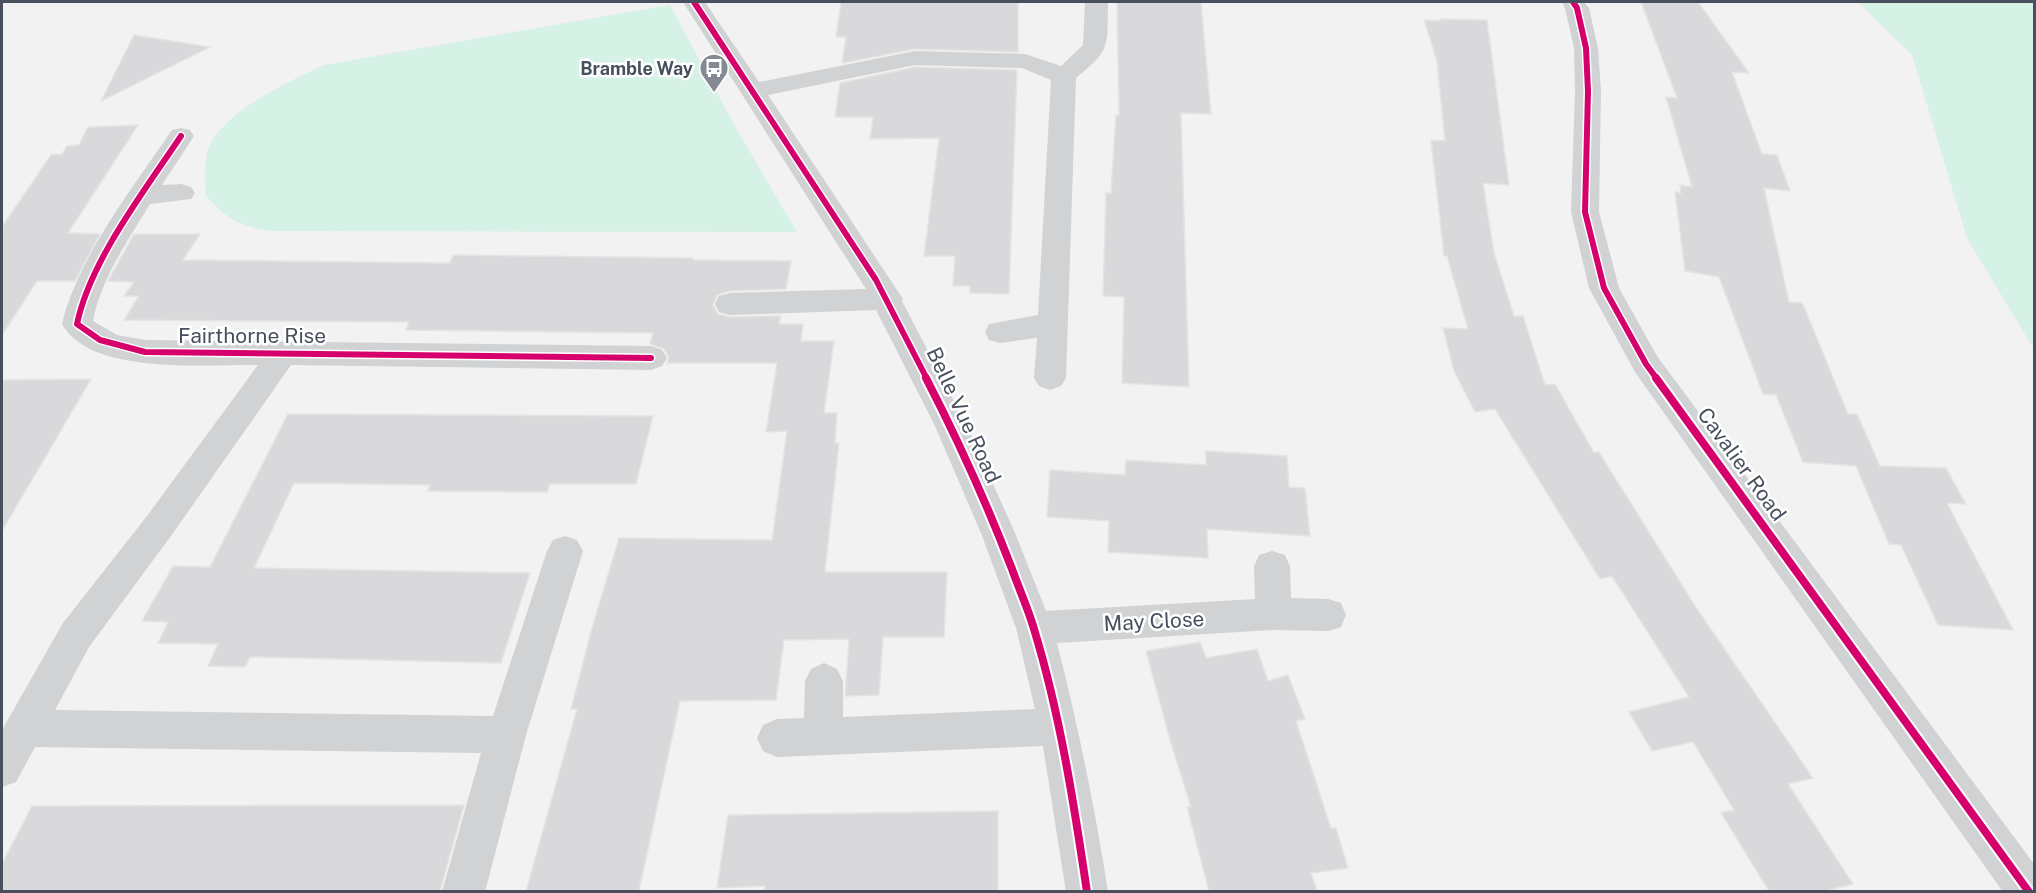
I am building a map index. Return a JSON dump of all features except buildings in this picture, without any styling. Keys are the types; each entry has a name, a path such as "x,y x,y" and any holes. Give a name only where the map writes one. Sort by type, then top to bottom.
{"street":[{"name":"Belle Vue Road","path":"694,2 814,182 888,299 951,426 998,533 1034,628 1059,728 1075,810 1087,891"},
{"path":"1050,378 1064,76 1088,57 1095,45 1096,2"},
{"name":"Cavalier Road","path":"1573,2 1577,8 1586,48 1588,91 1585,212 1604,288 1646,364 2029,891"},
{"path":"753,92 915,58 1025,61 1064,76"},
{"name":"Fairthorne Rise","path":"181,136 141,196 96,272 80,305 77,324 89,337 111,346 145,352 651,358"},
{"path":"141,196 181,193"},
{"path":"730,304 888,299"},
{"path":"1000,332 1052,324"},
{"name":"Fairthorne Rise","path":"2,768 76,634 159,526 284,352"},
{"path":"463,891 506,735 565,551"},
{"path":"1272,566 1273,614"},
{"name":"May Close","path":"1034,628 1273,614 1328,615"},
{"path":"823,736 824,681"},
{"path":"24,728 506,735"},
{"path":"777,738 1059,728"}],"green space":[{"path":"1858,2 2034,2 2034,349 1967,238 1912,55"},
{"path":"670,5 737,130 797,232 270,231 241,224 221,211 206,196 207,154 213,139 224,125 256,100 324,65"}],"cycle path":[{"path":"694,2 876,280 951,426 998,533 1034,628 1059,727 1075,810 1087,892"},
{"path":"1573,2 1577,8 1586,48 1588,91 1585,212 1604,288 1646,364 2029,892"},
{"path":"181,136 116,237 87,290 77,324 100,340 145,352 651,358"}],"place":[{"name":"Bramble Way","path":"714,94"}]}
